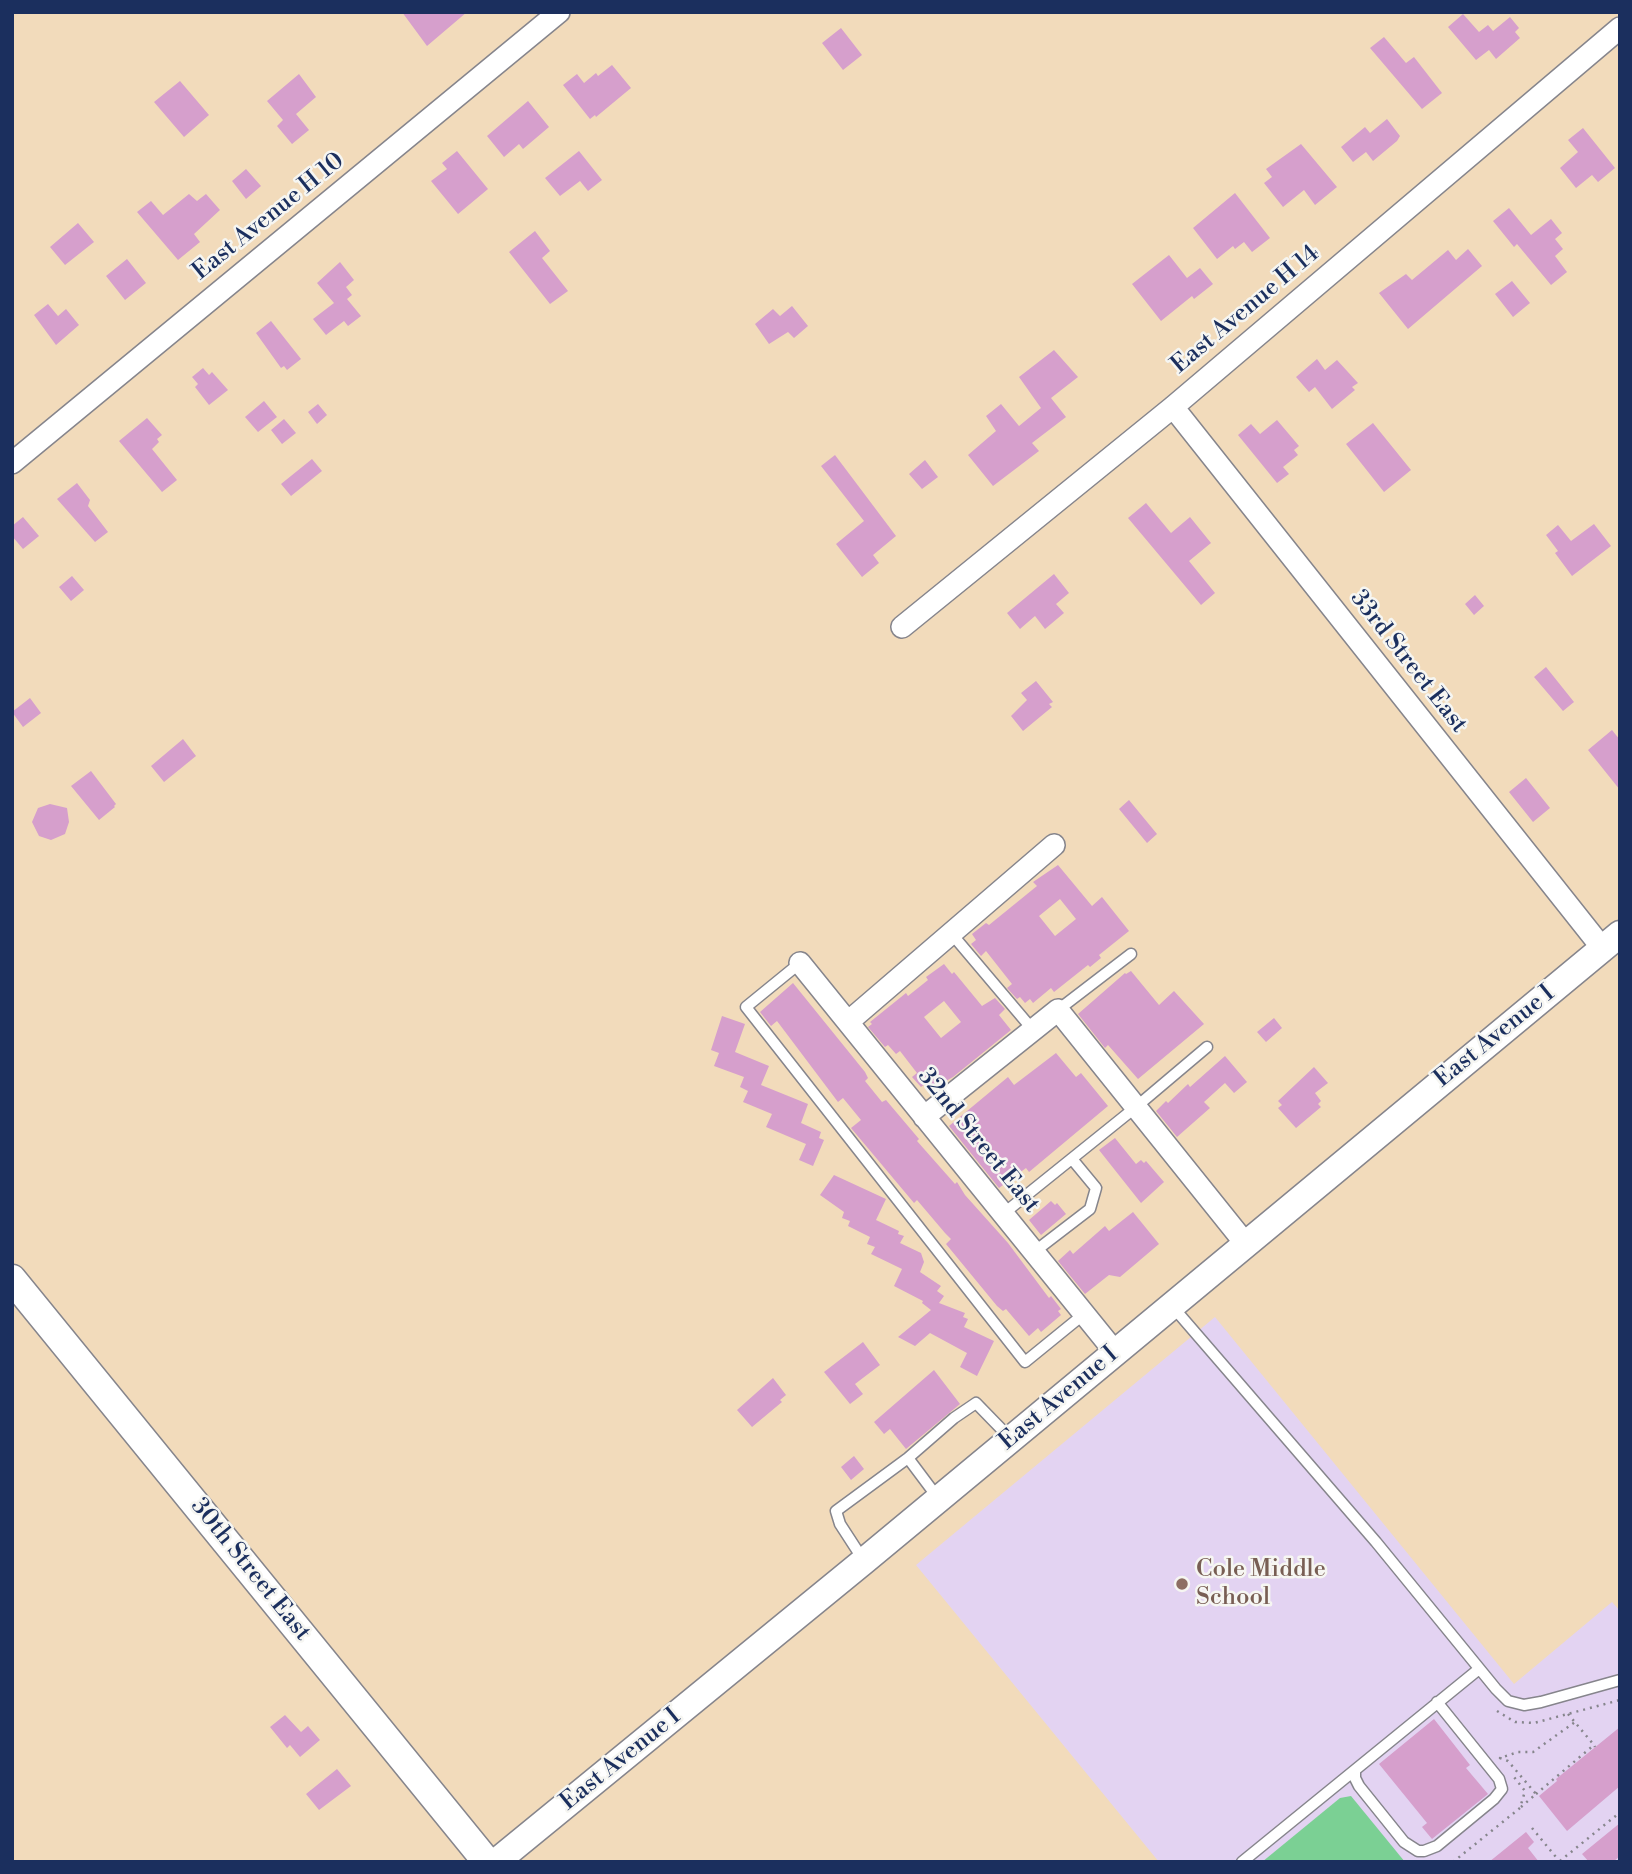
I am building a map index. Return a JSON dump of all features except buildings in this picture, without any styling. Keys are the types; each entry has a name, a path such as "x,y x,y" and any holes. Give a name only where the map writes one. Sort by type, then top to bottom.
{"main road":[{"name":"30th Street East","path":"12,1279 487,1862"}],"street":[{"name":"East Avenue H 10","path":"12,463 559,12"},
{"name":"East Avenue H 14","path":"902,626 1173,407 1620,28"},
{"name":"33rd Street East","path":"1173,407 1611,942"},
{"path":"848,1022 1054,845"},
{"name":"East Avenue I","path":"496,1862 1611,942"},
{"name":"32nd Street East","path":"800,963 1115,1352"},
{"path":"924,1117 1058,1010 1245,1243"}],"lane":[{"path":"951,933 1033,1030"},
{"path":"1058,1010 1131,954"},
{"path":"800,963 746,1007 1025,1362 1084,1314"},
{"path":"1003,1214 1207,1047"},
{"path":"1034,1252 1090,1209 1096,1188 1072,1159"},
{"path":"1171,1305 1376,1542 1508,1701 1524,1705 1541,1702 1620,1680"},
{"path":"864,1561 840,1524 836,1511 976,1403 1011,1439"},
{"path":"908,1458 938,1499"},
{"path":"1242,1862 1479,1669"},
{"path":"1355,1770 1355,1779 1359,1786 1404,1842 1411,1848 1424,1851 1437,1846 1500,1793 1502,1784 1437,1702"}],"path":[{"path":"1491,1704 1506,1718 1524,1724 1620,1700"},
{"path":"1453,1862 1595,1746 1568,1714"},
{"path":"1500,1758 1518,1752 1533,1752 1575,1722"},
{"path":"1500,1758 1508,1761 1536,1794"},
{"path":"1500,1758 1525,1791 1520,1808"},
{"path":"1532,1828 1560,1862 1618,1814"}],"shaded area":[{"name":"Cole Middle School","path":"1215,1317 1514,1684 1612,1602 1620,1611 1620,1862 1159,1862 916,1565"}],"green space":[{"path":"1351,1796 1405,1862 1262,1862 1340,1798"}],"place":[{"name":"Cole Middle School","path":"1182,1584"}]}
